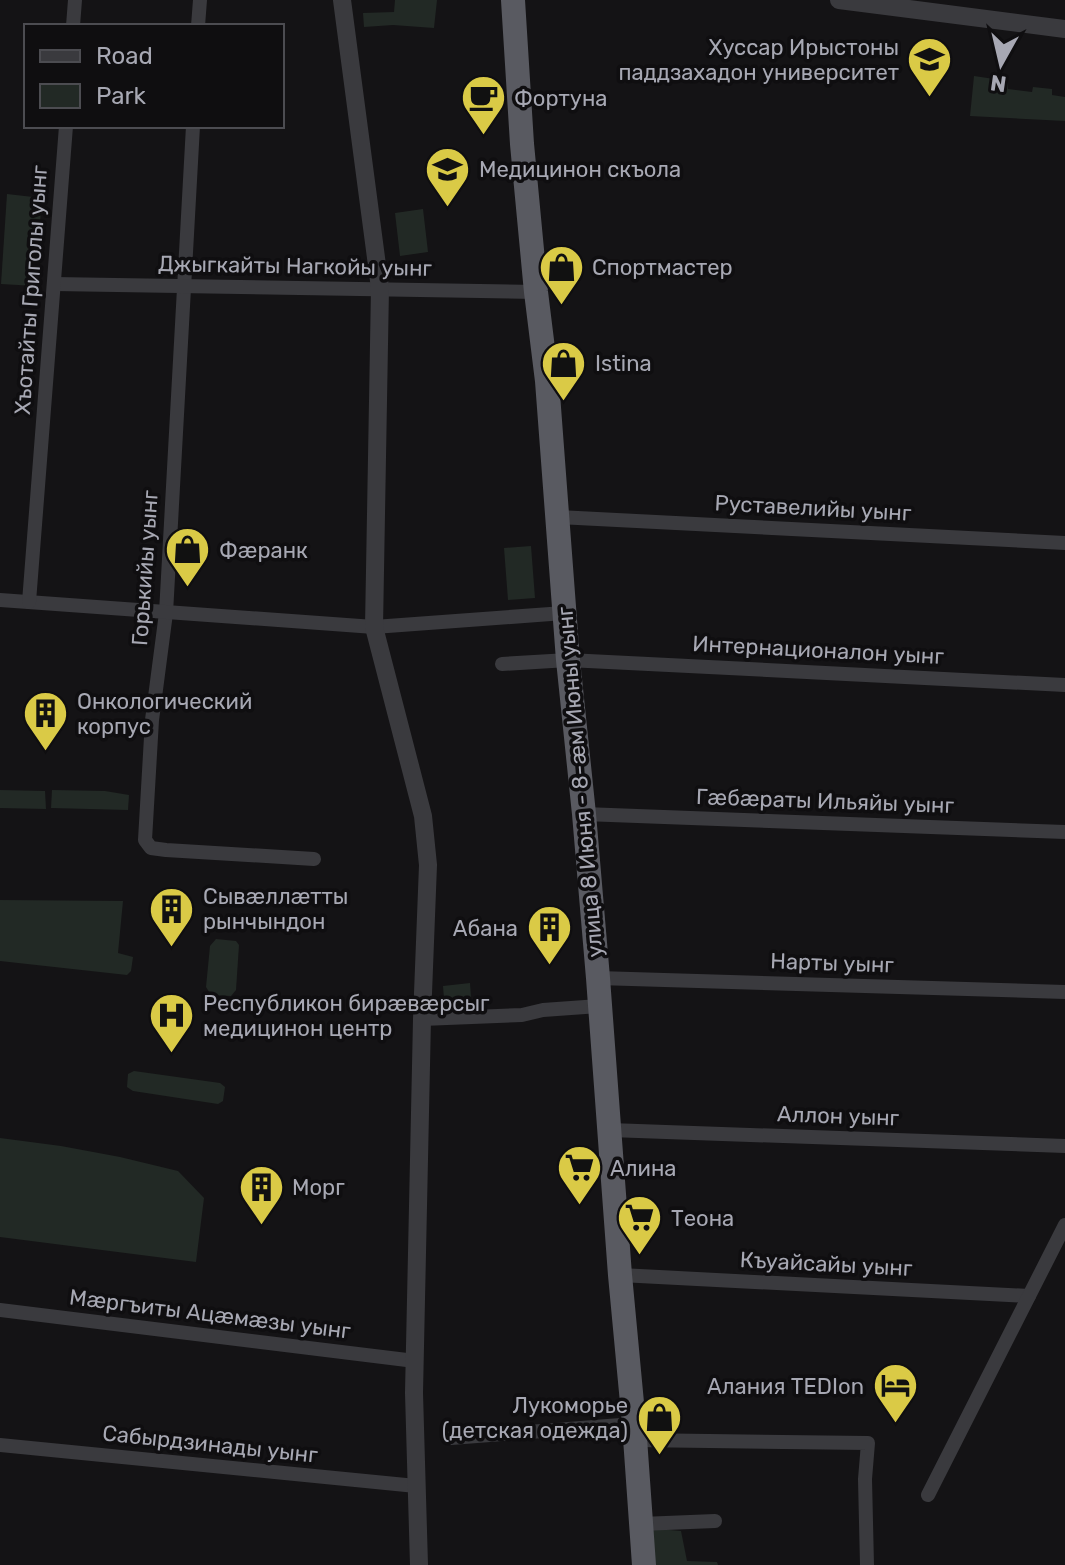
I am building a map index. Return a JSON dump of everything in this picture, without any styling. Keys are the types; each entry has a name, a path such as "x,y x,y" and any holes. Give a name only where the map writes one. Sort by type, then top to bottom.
{"highway":[{"name":"улица 8 Июня - 8-ӕм Июны уынг","path":"513,0 522,144 547,381 568,660 598,978 644,1565"}],"street":[{"path":"73,24 75,0"},
{"path":"198,24 200,0"},
{"path":"342,0 380,288 374,627 423,816 428,865 415,1361 419,1565"},
{"path":"839,0 920,6 1065,29"},
{"name":"Хъотайты Григолы уынг","path":"29,602 66,128"},
{"name":"Горькийы уынг","path":"193,128 166,613 152,720 145,840 151,848 166,850 314,859"},
{"name":"Джыгкайты Нагкойы уынг","path":"54,284 536,292"},
{"name":"Руставелийы уынг","path":"558,517 1065,543"},
{"path":"0,600 374,627 564,613"},
{"name":"Интернационалон уынг","path":"502,664 568,660 1065,685"},
{"name":"Гæбæраты Ильяйы уынг","path":"584,814 1065,832"},
{"name":"Нарты уынг","path":"598,978 1065,992"},
{"path":"422,1019 522,1015 543,1010 599,1006"},
{"name":"Аллон уынг","path":"610,1130 1065,1146"},
{"path":"928,1495 1065,1225"},
{"name":"Къуайсайы уынг","path":"620,1275 1029,1296"},
{"name":"Мӕргъиты Ацӕмӕзы уынг","path":"0,1310 415,1361"},
{"path":"451,1438 635,1432 868,1443 865,1479 867,1565"},
{"name":"Сабырдзинады уынг","path":"0,1445 416,1486"},
{"path":"641,1524 715,1521"}],"green space":[{"path":"395,0 437,0 434,28 393,25 364,27 363,13 394,12"},
{"path":"974,76 1008,81 1008,89 1032,92 1033,87 1052,89 1052,95 1065,97 1065,121 970,116"},
{"path":"7,194 42,198 35,286 1,284"},
{"path":"423,209 428,252 400,256 395,213"},
{"path":"531,546 535,598 508,600 504,548"},
{"path":"0,790 45,791 46,809 0,808"},
{"path":"52,790 105,791 129,795 128,810 51,808"},
{"path":"0,900 123,901 118,953 133,957 131,971 127,975 0,961"},
{"path":"216,939 236,941 239,945 236,990 231,996 211,995 206,987 210,946"},
{"path":"470,983 472,1012 445,1011 443,986"},
{"path":"134,1071 220,1083 225,1087 223,1101 218,1104 133,1091 127,1087 128,1074"},
{"path":"0,1138 61,1146 178,1171 204,1198 196,1262 0,1237"},
{"path":"647,1528 681,1531 687,1561 717,1562 718,1565 650,1565"}],"place":[{"name":"Хуссар Ирыстоны паддзахадон университет","path":"930,99"},
{"name":"Фортуна","path":"483,137"},
{"name":"Медицинон скъола","path":"448,208"},
{"name":"Спортмастер","path":"561,306"},
{"name":"Istina","path":"564,402"},
{"name":"Фæранк","path":"188,589"},
{"name":"Онкологический корпус","path":"46,753"},
{"name":"Сывæллæтты рынчындон","path":"172,948"},
{"name":"Абана","path":"549,967"},
{"name":"Республикон бирæвæрсыг медицинон центр","path":"172,1055"},
{"name":"Алина","path":"579,1207"},
{"name":"Морг","path":"261,1226"},
{"name":"Теона","path":"640,1257"},
{"name":"Алания ТEDIon","path":"895,1425"},
{"name":"Лукоморье (детская одежда)","path":"659,1457"}]}
